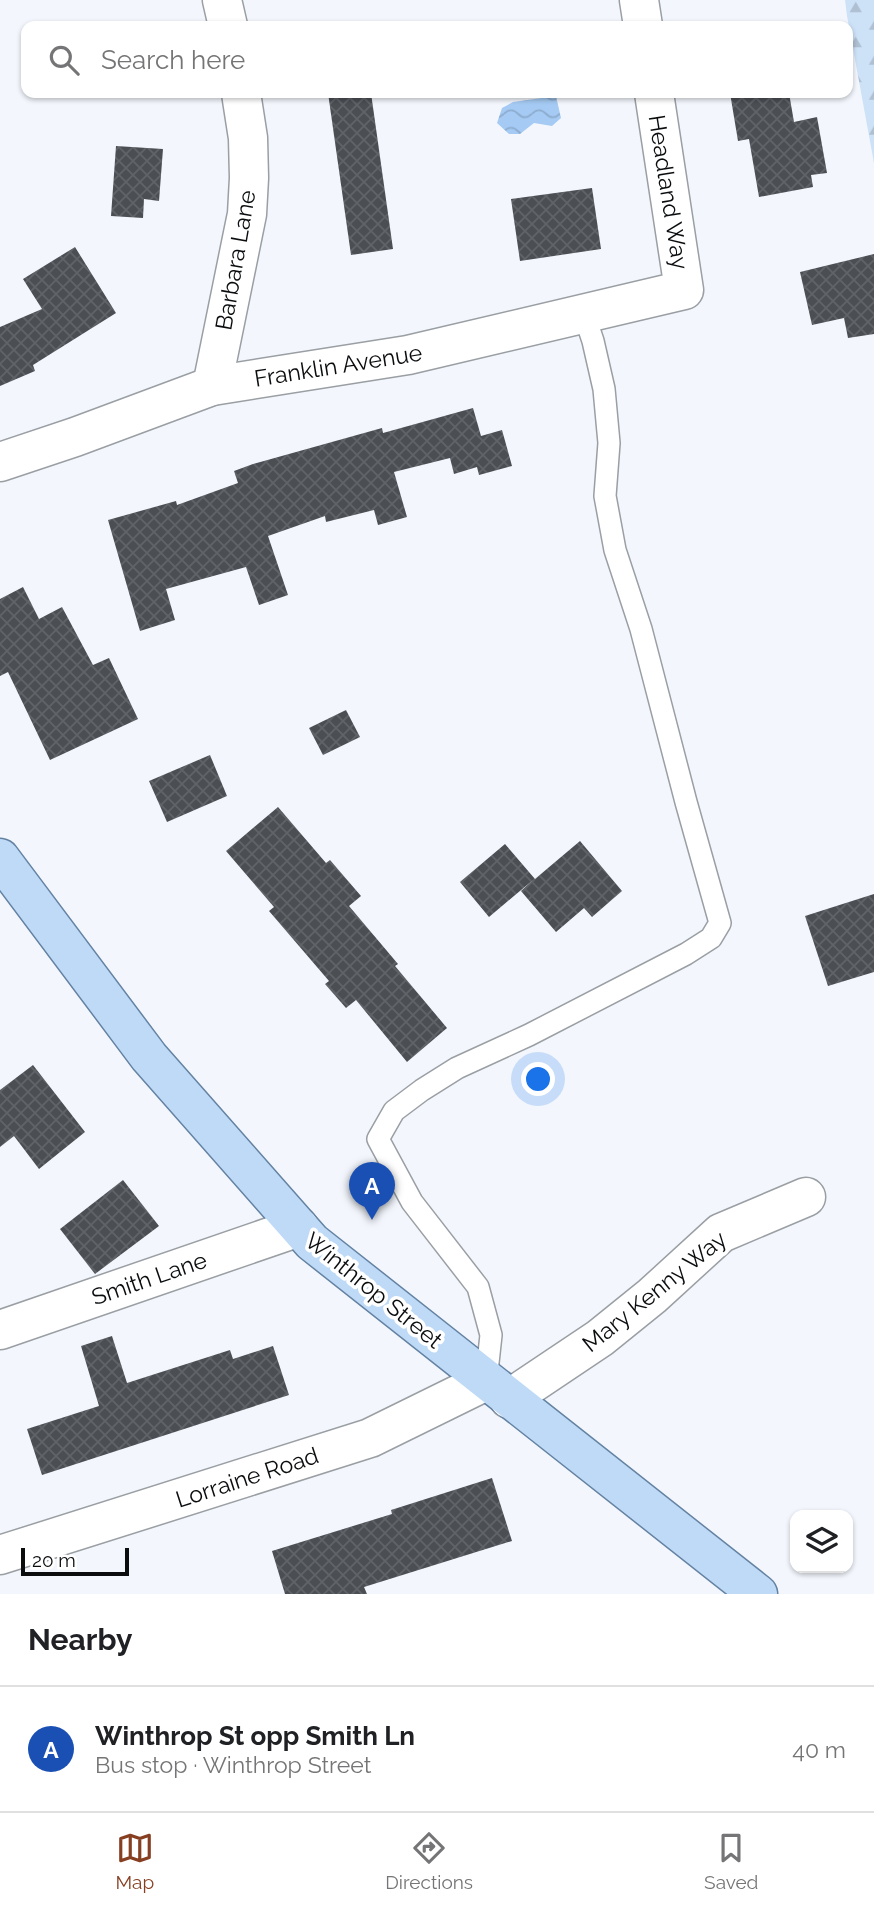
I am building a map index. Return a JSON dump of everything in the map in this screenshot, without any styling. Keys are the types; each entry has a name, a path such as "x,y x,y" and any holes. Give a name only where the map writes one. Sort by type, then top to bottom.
{"main road":[{"name":"Winthrop Street","path":"0,858 149,1057 312,1242 758,1594"}],"street":[{"path":"222,0 227,21"},
{"path":"639,0 642,21"},
{"name":"Barbara Lane","path":"212,386 247,214 248,138 242,98"},
{"name":"Headland Way","path":"655,98 684,290"},
{"name":"Franklin Avenue","path":"0,462 212,386 408,355 684,290"},
{"name":"Mary Kenny Way","path":"498,1390 600,1338 652,1296 720,1233 806,1198"},
{"name":"Smith Lane","path":"0,1329 299,1227"},
{"name":"Lorraine Road","path":"0,1555 370,1438 498,1390"}],"lane":[{"path":"498,1390 491,1335 478,1287 412,1202 378,1139 394,1111 422,1090 457,1068 529,1035 686,954 711,938 720,923 685,802 641,629 615,550 605,496 609,443 604,389 584,314"}],"green space":[{"path":"845,0 874,0 874,163 853,49 853,21 848,21"}],"water":[{"path":"556,98 561,118 552,126 534,123 520,134 509,134 497,123 502,108 513,102"}],"building":[{"path":"329,98 372,98 393,249 351,255"},
{"path":"731,98 790,98 794,122 817,117 827,173 811,175 813,187 759,197 749,139 738,141"},
{"path":"116,146 163,149 159,201 144,199 143,218 111,216"},
{"path":"592,188 601,249 520,261 511,199"},
{"path":"75,247 116,313 33,365 35,371 0,386 0,327 42,309 23,279"},
{"path":"874,254 874,334 848,338 844,318 812,325 800,272"},
{"path":"473,408 481,436 502,430 512,466 479,475 477,467 454,474 450,458 394,472 407,517 378,525 374,510 326,522 325,516 268,536 288,595 259,605 246,567 166,589 175,620 140,631 108,520 176,501 177,505 238,483 234,471 253,464 382,428 383,433"},
{"path":"23,587 39,619 62,607 93,665 109,658 138,719 50,760 8,672 0,676 0,599"},
{"path":"346,710 360,737 323,755 309,728"},
{"path":"210,755 227,796 167,822 149,781"},
{"path":"278,807 326,863 330,860 361,896 349,906 447,1028 407,1062 356,1000 346,1008 325,984 329,981 269,911 274,907 226,851"},
{"path":"580,841 622,891 592,917 584,908 556,932 521,891 533,880 489,917 460,882 505,844 535,879"},
{"path":"874,894 874,972 828,986 805,916"},
{"path":"33,1065 85,1132 39,1169 14,1136 0,1147 0,1090"},
{"path":"123,1180 159,1226 95,1274 60,1229"},
{"path":"112,1336 127,1383 230,1350 233,1359 273,1346 289,1395 42,1475 27,1429 99,1406 81,1346"},
{"path":"492,1478 512,1541 364,1587 367,1594 285,1594 272,1551 392,1514 391,1510"}],"place":[{"name":"Winthrop St opp Smith Ln","path":"372,1220"}]}
